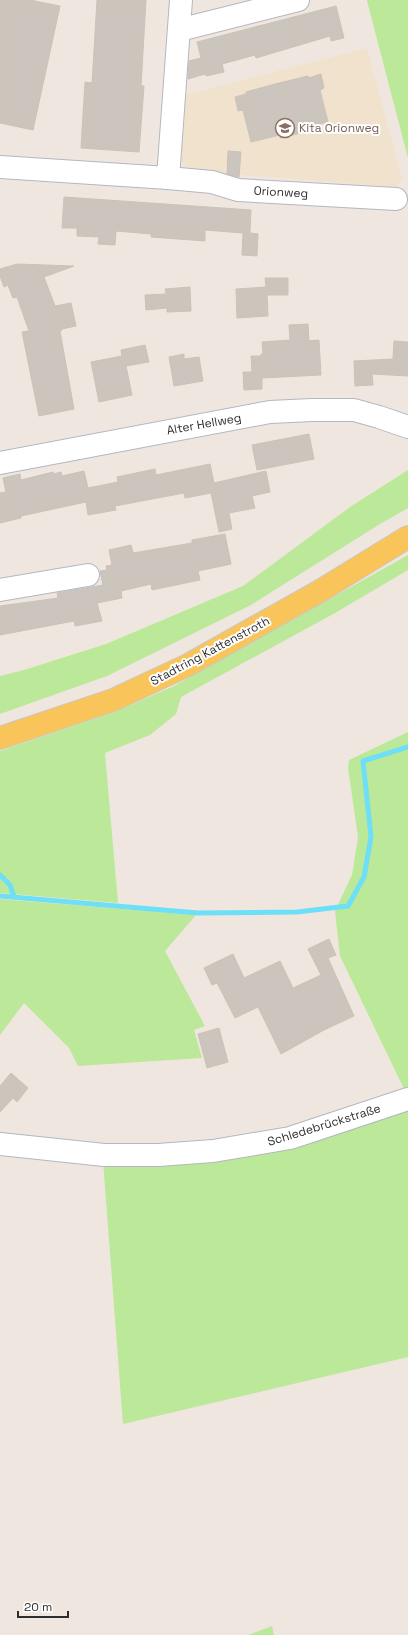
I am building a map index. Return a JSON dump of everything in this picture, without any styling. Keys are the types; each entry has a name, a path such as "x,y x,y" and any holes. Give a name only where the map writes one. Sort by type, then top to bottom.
{"main road":[{"name":"Stadtring Kattenstroth","path":"0,738 113,700 188,665 320,591 408,537"}],"street":[{"path":"168,178 181,0"},
{"path":"179,30 298,0"},
{"name":"Orionweg","path":"0,167 212,182 238,190 396,199"},
{"name":"Alter Hellweg","path":"0,464 270,412 354,410 408,427"},
{"path":"0,590 88,575"},
{"name":"Schledebrückstraße","path":"0,1144 104,1155 158,1156 214,1151 290,1138 408,1099"}],"shaded area":[{"name":"Kita Orionweg","path":"367,48 402,178 397,187 190,171 180,160 184,95"}],"green space":[{"path":"408,0 408,158 367,1"},
{"path":"408,470 408,508 251,605 107,676 0,714 0,676 106,644 243,586 350,507"},
{"path":"408,555 408,570 335,613 181,697 176,714 150,735 105,753 118,903 0,893 0,751 117,711 174,686"},
{"path":"408,732 408,1090 405,1091 340,956 335,911 352,875 358,837 348,768 349,760"},
{"path":"0,899 196,915 165,951 205,1026 194,1030 202,1058 78,1066 69,1048 24,1003 0,1035"},
{"path":"408,1106 408,1357 123,1424 103,1161"},
{"path":"272,1626 274,1635 248,1635"}],"building":[{"path":"0,0 30,0 60,6 33,130 0,123"},
{"path":"97,0 146,0 141,86 144,86 139,152 81,148 85,82 92,83"},
{"path":"336,6 344,38 331,41 330,36 256,58 255,55 222,64 224,72 206,76 205,74 188,79 189,61 201,58 197,42"},
{"path":"321,74 324,88 320,90 328,122 300,129 301,133 280,138 280,135 251,142 243,110 238,111 235,97 246,94 246,92 275,84 308,76 309,78"},
{"path":"228,151 241,152 239,177 227,174"},
{"path":"64,197 251,210 250,233 258,234 257,256 242,255 243,233 205,230 205,241 151,237 151,234 116,231 115,245 98,244 99,237 77,236 77,228 62,228"},
{"path":"17,264 74,266 44,277 55,306 71,303 76,326 62,329 60,331 74,409 39,416 22,332 29,331 17,297 13,298 8,285 4,287 0,276 0,269"},
{"path":"265,278 288,278 288,295 267,295 268,316 237,318 236,289 266,287"},
{"path":"190,287 191,311 167,312 167,308 146,310 145,295 166,294 165,289"},
{"path":"308,324 309,341 319,340 321,375 262,378 262,389 244,390 243,372 252,372 251,356 261,356 261,354 263,354 262,342 290,340 289,325"},
{"path":"394,341 408,342 408,376 372,374 373,385 355,386 354,361 393,359"},
{"path":"145,345 149,362 126,366 132,395 99,402 91,362 122,356 121,350"},
{"path":"184,354 184,359 199,357 203,381 174,386 169,357"},
{"path":"309,434 314,459 257,470 252,445"},
{"path":"210,464 214,483 266,471 270,492 252,496 255,508 229,513 232,529 219,532 211,493 185,498 184,493 115,506 116,510 88,515 86,502 21,516 21,518 0,523 0,493 6,492 3,478 20,474 21,480 53,472 54,474 61,472 62,476 84,471 88,488 118,482 117,477 155,469 156,475"},
{"path":"225,534 231,564 198,571 200,580 152,590 151,584 121,591 122,598 97,603 102,621 75,626 74,621 0,635 0,606 58,598 57,593 103,585 100,571 107,570 106,566 112,565 109,550 131,545 133,553 192,543 192,540"},
{"path":"329,939 336,955 328,958 354,1016 324,1030 281,1054 258,1007 235,1018 217,983 212,985 204,968 233,954 244,978 280,961 293,988 321,975 308,949"},
{"path":"219,1028 228,1062 207,1068 198,1034"},
{"path":"11,1073 28,1088 17,1102 13,1098 0,1112 0,1086"}],"waterway":[{"path":"0,896 198,913 297,912 348,906 364,877 371,837 363,761 408,747"},
{"path":"0,875 10,885 14,897"}],"place":[{"name":"Kita Orionweg","path":"285,128"}]}
